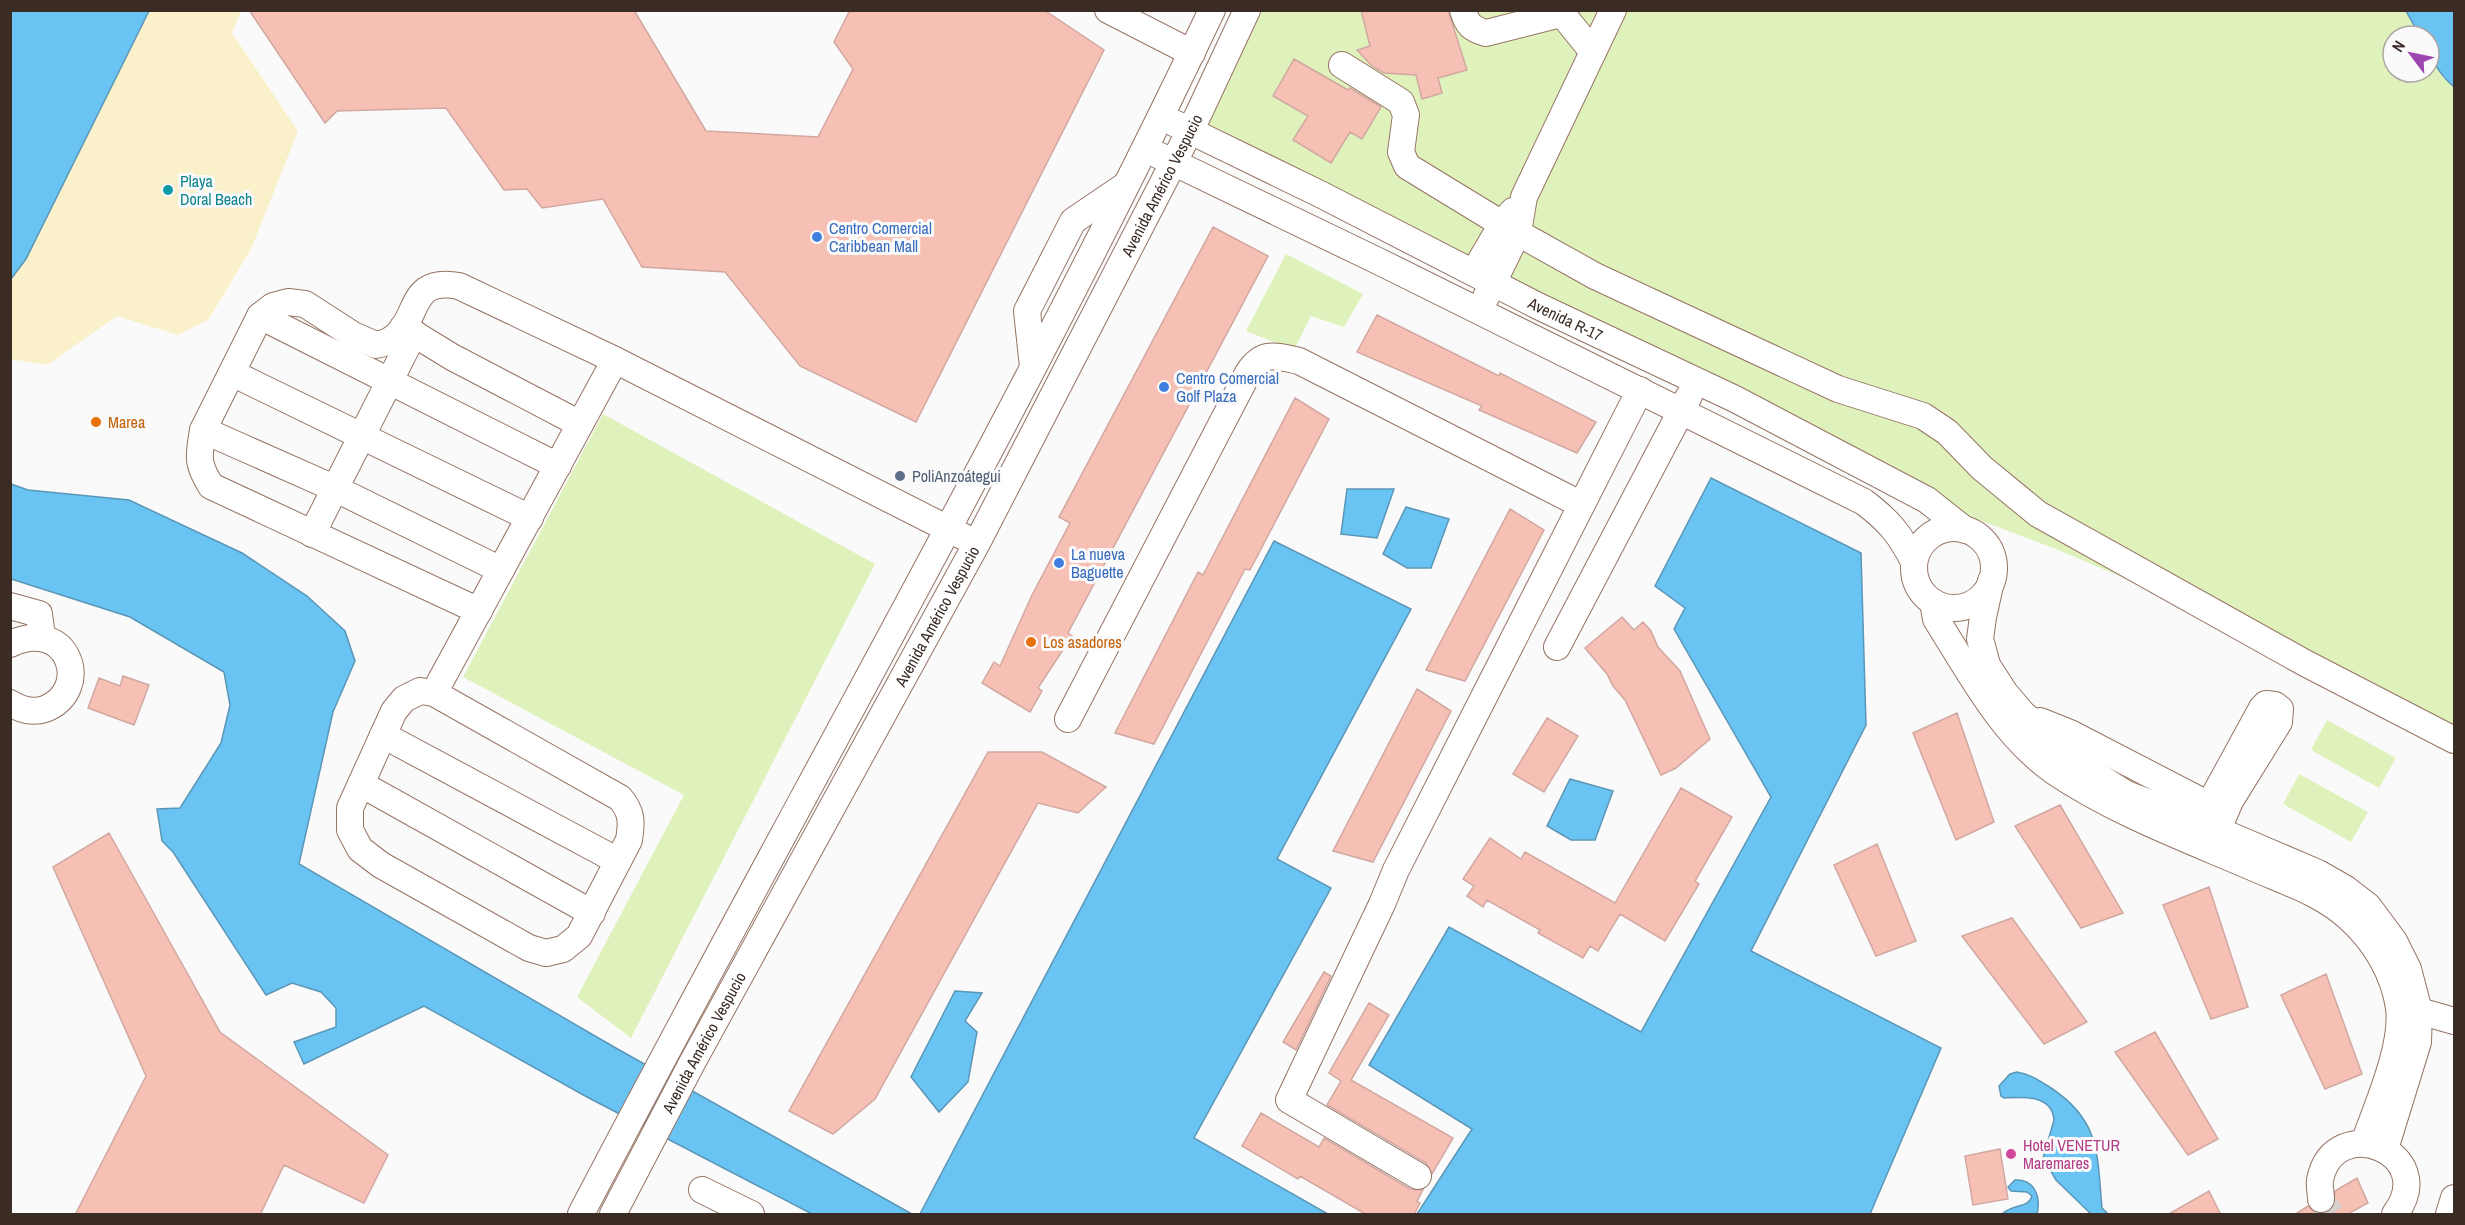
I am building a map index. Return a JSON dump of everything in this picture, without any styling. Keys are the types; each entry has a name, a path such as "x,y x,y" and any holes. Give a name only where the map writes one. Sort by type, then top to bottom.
{"street":[{"path":"1108,10 1191,53"},
{"name":"Avenida Américo Vespucio","path":"581,1215 949,530 1161,116 1212,10"},
{"name":"Avenida Américo Vespucio","path":"613,1215 692,1062 976,543 1190,131 1247,10"},
{"path":"1463,10 1466,22 1474,30 1486,33 1560,12 1593,52"},
{"path":"1478,312 1484,278 1613,10"},
{"path":"1342,66 1401,102 1406,115 1401,152 1407,166 1595,276 1838,389 1923,416 1947,432 1982,468 2038,514 2305,663 2454,740"},
{"name":"Avenida R-17","path":"1161,116 1538,306 1698,380 1927,500 1983,541 1989,550 1994,571 1980,639 1987,665 2005,693 2023,714 2079,764 2126,794 2206,830"},
{"name":"Avenida R-17","path":"1144,148 1682,410 1864,502 1890,523 1903,539 1914,562 1914,575 1918,587 1933,602 1936,619 2008,729 2053,770 2109,805 2206,830"},
{"path":"312,534 391,380 418,297 430,287 443,283 459,286 615,360 976,543"},
{"path":"408,330 390,341 376,345 352,335 305,304 288,302 273,306 260,316 203,430 200,469 211,486 479,611"},
{"path":"260,316 558,466"},
{"path":"408,330 453,357 580,424"},
{"path":"1068,719 1248,374 1255,362 1271,355 1299,361 1580,504"},
{"path":"434,693 615,360"},
{"path":"232,373 530,518"},
{"path":"1557,647 1698,380"},
{"path":"1418,1176 1289,1100 1396,870 1580,504 1640,390"},
{"path":"203,430 336,489 501,570"},
{"path":"1864,502 1879,474"},
{"path":"1914,562 1918,549 1933,535 1952,528 1965,530"},
{"path":"1933,602 1949,608 1962,607 1974,602 1985,593 1991,582"},
{"path":"10,606 39,614 42,637"},
{"path":"10,644 25,637 42,637 56,643 64,651 70,664 70,681 64,695 53,705 31,711 13,711"},
{"path":"420,691 434,693 620,798 629,809 632,824 629,840 579,936 562,949 546,953 530,948 381,865 360,849 350,830 350,807 394,711 404,699 420,691"},
{"path":"383,735 618,861"},
{"path":"361,784 592,913"},
{"path":"2206,830 2318,873 2346,889 2368,906 2394,941 2408,969 2409,1010 2418,1042 2375,1146"},
{"path":"2409,1010 2454,1021"},
{"path":"2320,1199 2320,1180 2328,1161 2344,1148 2375,1146 2400,1163 2406,1183 2403,1203 2395,1215"},
{"path":"702,1190 751,1214"},
{"path":"2449,1215 2454,1198"}],"green space":[{"path":"1247,11 2406,11 2413,24 2381,24 2381,84 2441,84 2441,74 2454,87 2454,729 2333,667 2056,549 1966,515 1190,131"},
{"path":"1286,254 1363,294 1344,327 1311,316 1294,350 1246,331"},
{"path":"603,414 875,564 631,1038 577,997 684,795 463,677"},
{"path":"2327,720 2396,758 2379,788 2311,750"},
{"path":"2299,774 2368,812 2351,842 2283,804"}],"sand":[{"name":"Playa Doral Beach","path":"149,11 241,11 232,33 298,131 251,249 209,319 178,335 117,316 47,365 11,359 11,279 26,259"}],"water":[{"path":"11,10 149,11 26,259 11,279"},
{"path":"2406,11 2454,11 2454,87 2441,73 2441,24 2413,24"},
{"path":"1711,478 1861,553 1866,725 1751,951 1941,1048 1870,1214 1417,1214 1472,1129 1369,1065 1449,927 1641,1032 1771,797 1674,629 1685,608 1655,586"},
{"path":"11,484 28,490 129,500 242,553 307,596 345,631 355,661 333,712 299,864 614,1047 912,1214 812,1214 587,1097 424,1006 304,1064 294,1042 336,1027 336,1008 321,992 292,983 266,995 173,852 162,841 157,809 180,808 221,743 230,705 224,672 130,617 11,579"},
{"path":"1347,489 1394,489 1377,538 1341,534"},
{"path":"1406,507 1449,519 1431,568 1407,568 1383,554"},
{"path":"1274,541 1411,609 1277,859 1331,888 1194,1138 1328,1214 920,1214"},
{"path":"1570,779 1613,791 1595,840 1571,840 1547,826"},
{"path":"955,991 982,993 965,1021 977,1032 968,1082 939,1112 911,1077"},
{"path":"2017,1072 2039,1080 2067,1100 2088,1126 2097,1155 2102,1208 2108,1214 2091,1214 2056,1180 2043,1158 2054,1120 2048,1105 2035,1099 2001,1096 1999,1086 2010,1074"},
{"path":"2015,1180 2027,1182 2035,1190 2038,1201 2037,1214 2002,1214 2011,1208 2024,1205 2032,1196 2027,1192 2011,1191 2008,1187"}],"building":[{"name":"Centro Comercial Caribbean Mall","path":"249,10 634,10 706,131 818,137 853,69 834,42 850,10 1044,10 1104,50 916,422 800,366 725,272 642,267 603,199 542,208 527,189 504,190 446,108 337,111 325,123"},
{"path":"1361,10 1448,10 1467,70 1438,78 1442,93 1422,99 1416,75 1384,73 1372,66 1357,50 1370,46"},
{"path":"1294,59 1381,107 1362,139 1350,132 1331,163 1293,140 1308,116 1273,96"},
{"name":"Centro Comercial Golf Plaza","path":"1213,227 1268,256 1068,633 1072,636 1038,688 1042,691 1030,712 982,683 994,662 1000,666 1032,595 1070,523 1059,517"},
{"path":"1377,315 1499,376 1500,373 1596,422 1577,453 1479,410 1482,406 1357,352"},
{"path":"1295,398 1329,419 1250,570 1245,569 1154,744 1115,733 1198,572 1203,575"},
{"path":"1510,509 1544,530 1465,681 1426,670"},
{"path":"1622,617 1634,630 1643,622 1651,631 1658,647 1680,671 1710,739 1676,768 1661,775 1625,700 1585,648"},
{"path":"123,676 149,685 134,725 88,708 99,678 120,686"},
{"path":"1417,689 1451,711 1373,862 1333,851"},
{"path":"1957,713 1994,822 1956,840 1913,733"},
{"path":"1547,718 1578,736 1544,792 1513,774"},
{"path":"988,752 1042,752 1106,787 1078,813 1038,803 875,1099 833,1134 789,1111"},
{"path":"1681,788 1732,817 1695,881 1699,884 1665,941 1620,914 1598,951 1590,946 1583,958 1538,933 1540,930 1487,900 1483,907 1467,896 1474,886 1463,879 1490,838 1521,859 1525,852 1615,903"},
{"path":"2060,805 2123,913 2081,928 2015,826"},
{"path":"109,833 220,1032 388,1155 364,1203 284,1165 260,1215 75,1215 146,1076 53,867"},
{"path":"1877,844 1916,941 1876,956 1834,865"},
{"path":"2209,887 2248,1007 2211,1019 2163,905"},
{"path":"2012,918 2087,1022 2044,1044 1962,936"},
{"path":"1324,972 1331,976 1296,1050 1283,1042"},
{"path":"2326,974 2362,1074 2325,1089 2281,995"},
{"path":"1369,1003 1389,1015 1351,1080 1453,1138 1432,1174 1426,1163 1327,1105 1341,1081 1329,1073"},
{"path":"2155,1032 2218,1139 2188,1155 2115,1052"},
{"path":"1261,1113 1319,1147 1324,1138 1410,1189 1423,1190 1417,1201 1420,1203 1414,1215 1367,1215 1300,1176 1298,1179 1242,1146"},
{"path":"2000,1149 2008,1199 1973,1205 1965,1156"},
{"path":"2357,1178 2368,1203 2346,1215 2294,1215 2308,1206 2315,1212 2328,1212 2334,1205 2335,1191"},
{"path":"2209,1191 2221,1215 2167,1215"}],"tunnel":[{"path":"2321,1199 2331,1214"}],"place":[{"name":"Playa Doral Beach","path":"168,190"},
{"name":"Centro Comercial Caribbean Mall","path":"817,237"},
{"name":"Centro Comercial Golf Plaza","path":"1164,387"},
{"name":"Marea","path":"96,422"},
{"name":"PoliAnzoátegui","path":"900,476"},
{"name":"La nueva Baguette","path":"1059,563"},
{"name":"Los asadores","path":"1031,642"},
{"name":"Hotel VENETUR Maremares","path":"2011,1154"}]}
